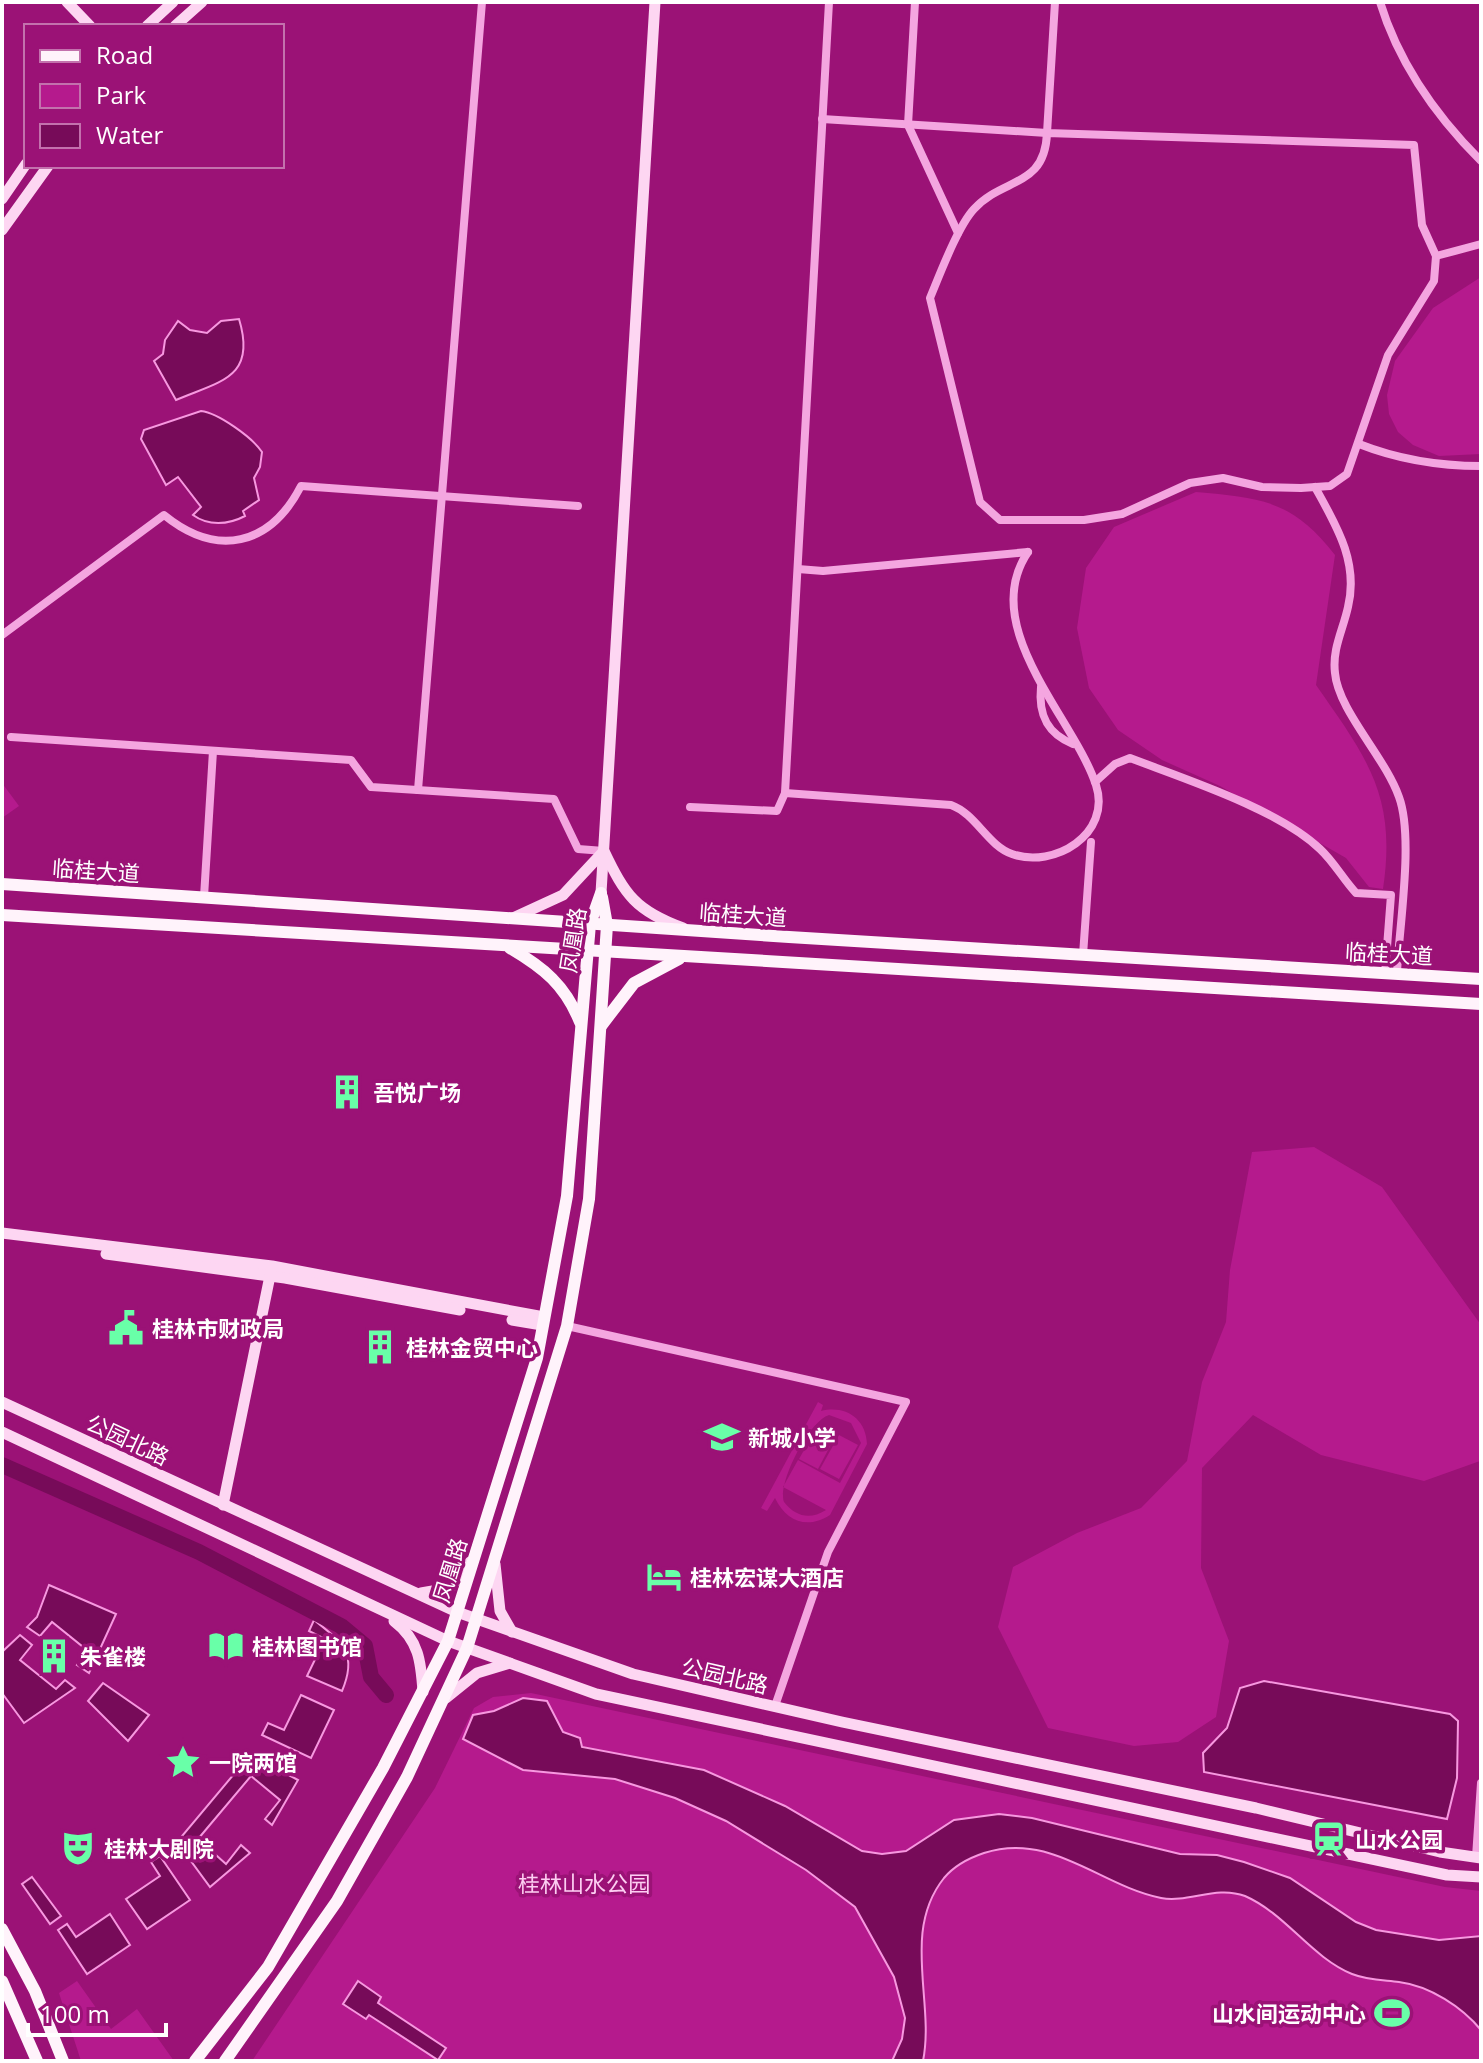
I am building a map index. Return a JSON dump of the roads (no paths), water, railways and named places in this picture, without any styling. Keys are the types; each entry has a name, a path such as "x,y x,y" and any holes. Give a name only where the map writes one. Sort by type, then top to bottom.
{"main road":[{"path":"67,2 88,24"},
{"path":"149,24 173,2"},
{"path":"177,24 202,2"},
{"path":"601,893 655,2"},
{"path":"2,199 24,167"},
{"path":"2,230 47,168"},
{"path":"513,918 540,909 563,895 604,851"},
{"path":"604,851 625,889 642,910 689,931"},
{"name":"临桂大道","path":"2,884 689,931 1481,979"},
{"name":"凤凰路","path":"195,2061 268,1967 377,1779 448,1641 537,1358 567,1196 590,924 601,893"},
{"name":"凤凰路","path":"225,2061 337,1901 407,1777 467,1648 495,1562 567,1326 589,1199 607,925 601,893"},
{"name":"临桂大道","path":"2,915 1481,1004"},
{"path":"507,947 542,967 561,985 582,1025"},
{"path":"600,1029 634,983 683,958"},
{"path":"2,1233 267,1271 543,1321"},
{"path":"2,1241 267,1271"},
{"path":"221,1504 267,1271"},
{"name":"公园北路","path":"2,1402 457,1612 633,1674 1256,1808 1440,1852 1479,1857"},
{"name":"公园北路","path":"2,1432 448,1641 596,1694 1447,1875 1481,1877"},
{"path":"415,1593 432,1594 450,1588 475,1555"},
{"path":"495,1562 500,1611 512,1632"},
{"path":"378,1608 409,1633 418,1651 423,1692"},
{"path":"442,1701 477,1673 510,1663"},
{"path":"2,1929 35,1991 63,2061"},
{"path":"2,1981 37,2061"}],"street":[{"path":"418,790 482,2"},
{"path":"690,807 777,811 785,793 829,2"},
{"path":"915,2 908,125 958,233"},
{"path":"822,119 1047,133 1414,145 1422,225 1436,256 1434,281 1388,355 1347,474 1330,486 1262,487 1223,478 1190,483 1122,514 1084,520 1000,520 980,502 931,316 930,298 958,233 973,209 1042,164 1047,133 1055,2"},
{"path":"1380,2 1416,84 1446,126 1481,161"},
{"path":"1436,256 1481,244"},
{"path":"1359,444 1385,454 1451,466 1481,466"},
{"path":"2,635 164,515 196,536 227,541 245,538 277,521 287,512 301,486 578,506"},
{"path":"1315,487 1345,541 1349,569 1349,606 1335,654 1335,675 1341,697 1382,759 1400,799 1405,830 1391,973"},
{"path":"785,793 951,805 965,812 1009,853 1038,858 1068,850 1082,841 1095,817 1095,782 1041,687 1015,612 1016,581 1028,552 823,571 798,569"},
{"path":"1041,687 1042,714 1048,727 1057,737 1073,744"},
{"path":"11,737 351,760 371,787 554,799 578,849 604,851"},
{"path":"204,897 213,751"},
{"path":"1095,782 1115,764 1130,758 1228,796 1305,838 1320,849 1356,893 1391,895 1391,973"},
{"path":"1083,955 1091,842"},
{"path":"567,1326 906,1402 828,1552 775,1706"},
{"path":"1479,1857 1481,1783"}],"water":[{"path":"239,319 243,354 239,366 220,382 176,400 154,361 163,354 165,340 178,321 190,330 207,333 221,321"},
{"path":"201,411 234,427 262,452 260,467 254,478 259,500 243,511 245,516 232,521 212,523 193,515 201,507 178,477 166,485 141,439 144,430"},
{"path":"49,1585 116,1614 89,1673 77,1665 88,1651 52,1622 40,1636 27,1627 37,1617"},
{"path":"314,1620 333,1635 345,1650 348,1667 342,1691 307,1676 325,1639 309,1631"},
{"path":"20,1635 32,1645 20,1660 56,1689 65,1680 75,1688 24,1723 2,1693 2,1652"},
{"path":"1264,1681 1450,1714 1458,1721 1457,1778 1447,1819 1204,1772 1203,1753 1227,1728 1240,1688"},
{"path":"103,1683 149,1715 128,1741 88,1701"},
{"path":"301,1695 334,1710 311,1758 262,1735 268,1723 284,1730"},
{"path":"523,1698 547,1701 563,1732 580,1738 582,1747 704,1770 785,1806 862,1851 882,1854 906,1851 954,1820 999,1814 1032,1818 1180,1854 1217,1855 1244,1862 1290,1878 1356,1922 1376,1930 1439,1940 1481,1936 1481,2030 1465,2013 1434,1993 1411,1984 1369,1979 1337,1967 1273,1913 1245,1896 1224,1892 1161,1898 1139,1892 1053,1854 1008,1848 984,1853 957,1866 944,1878 931,1899 924,1921 922,1944 926,2038 923,2061 892,2061 902,2039 905,2018 894,1977 855,1907 806,1870 726,1821 675,1798 615,1779 523,1770 463,1739 473,1715 494,1711"},
{"path":"250,1755 298,1780 272,1825 265,1819 280,1800 251,1776 198,1839 226,1864 241,1845 250,1853 210,1887 177,1842"},
{"path":"160,1856 190,1900 147,1929 126,1899 160,1876 151,1862"},
{"path":"32,1877 61,1916 50,1924 22,1884"},
{"path":"110,1914 130,1945 87,1974 58,1930 67,1924 76,1937"},
{"path":"358,1981 381,1997 378,2003 446,2048 438,2060 369,2015 366,2019 343,2004"}],"waterway":[{"path":"2,1465 199,1552 341,1626 365,1646 371,1677 386,1695"}],"place":[{"name":"吾悦广场","path":"347,1092"},
{"name":"桂林市财政局","path":"126,1328"},
{"name":"桂林金贸中心","path":"380,1347"},
{"name":"新城小学","path":"722,1437"},
{"name":"桂林宏谋大酒店","path":"664,1577"},
{"name":"桂林图书馆","path":"226,1646"},
{"name":"朱雀楼","path":"54,1656"},
{"name":"一院两馆","path":"183,1762"},
{"name":"山水公园","path":"1329,1839"},
{"name":"桂林大剧院","path":"78,1848"},
{"name":"山水间运动中心","path":"1392,2013"}],"park label":[{"name":"桂林山水公园","path":"584,1883"}]}
